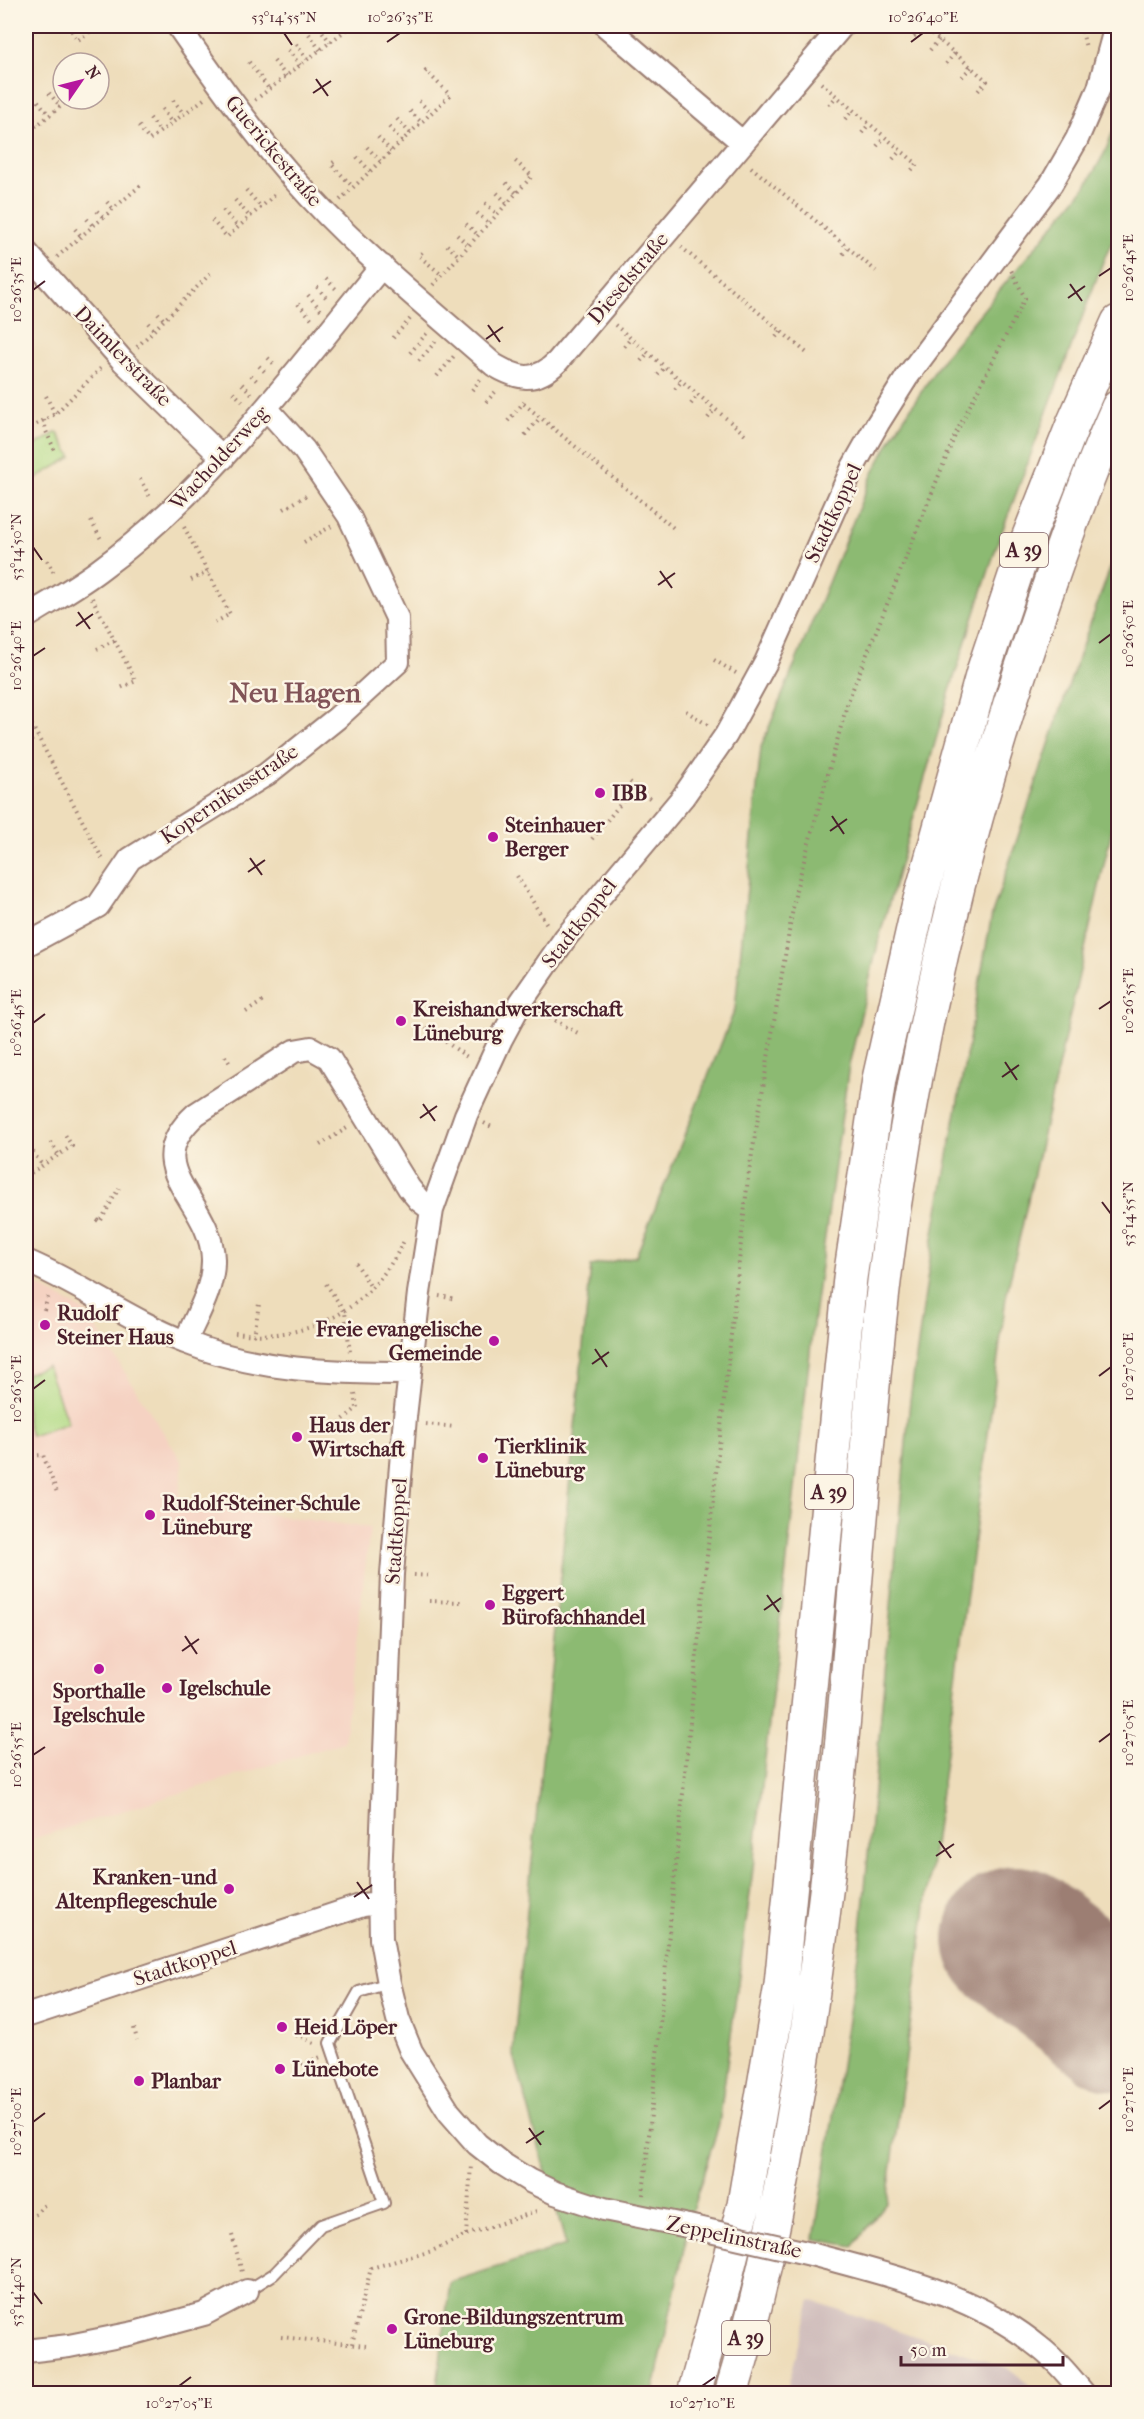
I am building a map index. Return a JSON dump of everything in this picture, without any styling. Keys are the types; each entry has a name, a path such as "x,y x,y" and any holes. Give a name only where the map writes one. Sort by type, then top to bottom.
{"highway":[{"name":"A 39","path":"694,2394 744,2204 781,1985 850,1278 879,1079 918,907 983,672 1025,546 1073,424 1119,322"},
{"name":"A 39","path":"731,2394 779,2204 813,1996 837,1792 884,1282 913,1084 948,918 1015,684 1057,561 1119,406"}],"street":[{"name":"Guerickestraße","path":"178,26 220,87 294,179 382,266"},
{"path":"606,26 738,148"},
{"name":"Dieselstraße","path":"382,266 494,365 511,374 526,377 537,376 548,371 842,26"},
{"name":"Stadtkoppel","path":"1103,26 1106,58"},
{"name":"Stadtkoppel","path":"411,2051 398,2019 388,1983 381,1938 380,1903 392,1575 410,1373 432,1210 466,1115 521,1002 566,937 683,797 726,735 766,662 853,468 878,423 907,377 1051,184 1077,139 1099,88 1116,26"},
{"name":"Daimlerstraße","path":"26,252 120,357 223,458"},
{"name":"Wacholderweg","path":"26,617 113,560 223,458 382,266"},
{"name":"Kopernikusstraße","path":"26,945 98,906 130,859 267,774 337,718 398,662 397,618 349,516 304,450 266,408"},
{"path":"185,1342 206,1293 213,1259 205,1225 173,1168 170,1155 175,1139 196,1113 294,1051 311,1048 329,1058 409,1188 432,1210"},
{"path":"26,1261 55,1273 136,1320 185,1342 229,1357 273,1366 352,1373 410,1373"},
{"name":"Stadtkoppel","path":"26,2016 363,1905 380,1903"},
{"name":"Zeppelinstraße","path":"411,2051 449,2112 477,2144 501,2163 530,2181 572,2200 810,2254 936,2289 991,2314 1040,2348 1062,2368 1084,2394"},
{"path":"26,2351 69,2346 204,2314 247,2290"}],"lane":[{"path":"247,2290 274,2274 321,2225 384,2203 330,2043 359,1992 388,1983"}],"path":[{"path":"68,26 78,40 90,28 98,26"},
{"path":"338,26 343,32"},
{"path":"239,112 351,26"},
{"path":"914,37 923,26 987,81 978,91"},
{"path":"318,27 330,42"},
{"path":"309,34 320,50"},
{"path":"930,50 939,40"},
{"path":"296,44 308,59"},
{"path":"288,50 300,65"},
{"path":"946,64 955,53"},
{"path":"274,61 286,76"},
{"path":"249,62 269,89"},
{"path":"962,77 971,67"},
{"path":"805,69 917,164 909,173"},
{"path":"326,213 450,95 426,70 423,74"},
{"path":"139,126 149,140 220,87"},
{"path":"829,105 837,96"},
{"path":"173,100 184,114"},
{"path":"38,101 49,115"},
{"path":"419,102 431,113"},
{"path":"162,109 172,123"},
{"path":"26,110 37,125"},
{"path":"846,119 853,110"},
{"path":"26,134 54,111"},
{"path":"410,111 421,122"},
{"path":"150,118 160,132"},
{"path":"397,119 410,133"},
{"path":"862,133 869,124"},
{"path":"388,127 402,141"},
{"path":"378,137 391,151"},
{"path":"877,146 885,137"},
{"path":"367,147 380,161"},
{"path":"738,148 768,181 876,271"},
{"path":"893,159 901,150"},
{"path":"357,157 370,171"},
{"path":"420,299 532,176 514,160"},
{"path":"333,162 331,164 353,187"},
{"path":"212,220 227,237 294,179"},
{"path":"763,186 768,181"},
{"path":"506,183 516,193"},
{"path":"128,184 134,190"},
{"path":"42,270 141,184"},
{"path":"246,190 261,207"},
{"path":"497,193 507,203"},
{"path":"117,194 123,200"},
{"path":"779,200 784,194"},
{"path":"235,200 250,217"},
{"path":"107,202 113,209"},
{"path":"485,203 497,214"},
{"path":"795,213 799,207"},
{"path":"223,210 238,227"},
{"path":"97,211 103,217"},
{"path":"477,213 489,224"},
{"path":"87,219 93,226"},
{"path":"811,226 815,221"},
{"path":"466,224 478,235"},
{"path":"75,230 81,236"},
{"path":"665,234 808,354"},
{"path":"457,235 469,246"},
{"path":"827,240 832,235"},
{"path":"447,245 459,256"},
{"path":"843,254 848,248"},
{"path":"641,2217 699,1626 748,1178 796,890 848,701 956,434 1025,298 1001,251"},
{"path":"422,252 419,255 442,276"},
{"path":"693,267 698,261"},
{"path":"26,430 55,414 154,330 213,271"},
{"path":"201,272 206,278"},
{"path":"710,281 714,275"},
{"path":"190,283 196,288"},
{"path":"726,295 731,289"},
{"path":"180,293 185,299"},
{"path":"170,303 175,309"},
{"path":"742,309 748,303"},
{"path":"599,312 746,435"},
{"path":"158,313 164,320"},
{"path":"759,323 764,317"},
{"path":"148,323 154,330"},
{"path":"776,337 781,331"},
{"path":"624,347 631,338"},
{"path":"641,361 648,352"},
{"path":"658,375 665,367"},
{"path":"675,389 682,381"},
{"path":"691,404 699,395"},
{"path":"46,396 55,414"},
{"path":"508,421 524,404 676,530"},
{"path":"708,418 715,409"},
{"path":"525,435 540,418"},
{"path":"44,420 55,452"},
{"path":"578,458 582,453"},
{"path":"595,473 600,467"},
{"path":"284,509 328,483"},
{"path":"619,494 624,488"},
{"path":"634,506 639,500"},
{"path":"173,506 230,614 214,623"},
{"path":"304,542 349,516"},
{"path":"191,580 208,572"},
{"path":"83,581 136,681 118,689"},
{"path":"97,649 115,640"},
{"path":"26,714 115,882"},
{"path":"26,743 37,737"},
{"path":"630,782 654,802"},
{"path":"592,839 635,786"},
{"path":"517,876 548,926"},
{"path":"246,1012 263,1001"},
{"path":"521,1002 578,1033"},
{"path":"426,1029 470,1059"},
{"path":"320,1145 366,1117"},
{"path":"26,1169 27,1175 72,1146 64,1133"},
{"path":"51,1142 59,1155"},
{"path":"33,1152 42,1166"},
{"path":"96,1220 100,1222 119,1188"},
{"path":"356,1263 372,1289"},
{"path":"254,1336 259,1304"},
{"path":"405,1422 455,1427"},
{"path":"26,1456 43,1455 58,1495"},
{"path":"429,1601 461,1602"},
{"path":"134,2028 137,2040"},
{"path":"296,2066 333,2053"},
{"path":"466,2235 470,2168 477,2144"},
{"path":"352,2344 371,2268 432,2251 466,2235 572,2200"},
{"path":"35,2215 46,2203"},
{"path":"232,2235 247,2290"},
{"path":"281,2337 366,2346"}],"shaded area":[{"path":"26,1282 45,1289 86,1312 183,1463 178,1502 370,1528 344,1742 26,1841"},
{"path":"811,2300 1007,2368 1040,2393 786,2393"}],"green space":[{"path":"1118,119 1118,230 1104,259 997,545 951,687 881,931 849,1065 814,1316 751,1886 719,2124 692,2211 653,2393 436,2394 450,2282 566,2245 513,2052 591,1266 636,1256 735,1009 761,747 872,475 895,432 944,357 1086,186 1105,152"},
{"path":"57,432 72,457 26,484 26,451"},
{"path":"1118,547 1118,803 1006,1297 887,2202 853,2246 814,2239 860,1942 910,1400 933,1238 992,914 1081,649"},
{"path":"47,1366 68,1423 31,1436 26,1419 26,1374"}],"runway":[{"path":"1017,1939 1118,2018"}],"place":[{"name":"IBB","path":"600,793"},
{"name":"Steinhauer Berger","path":"493,837"},
{"name":"Kreishandwerkerschaft Lüneburg","path":"401,1021"},
{"name":"Rudolf Steiner Haus","path":"45,1325"},
{"name":"Freie evangelische Gemeinde","path":"494,1341"},
{"name":"Haus der Wirtschaft","path":"297,1437"},
{"name":"Tierklinik Lüneburg","path":"483,1458"},
{"name":"Rudolf-Steiner-Schule Lüneburg","path":"150,1515"},
{"name":"Eggert Bürofachhandel","path":"490,1605"},
{"name":"Sporthalle Igelschule","path":"99,1669"},
{"name":"Igelschule","path":"167,1688"},
{"name":"Kranken- und Altenpflegeschule","path":"229,1889"},
{"name":"Heid Löper","path":"282,2027"},
{"name":"Lünebote","path":"280,2069"},
{"name":"Planbar","path":"139,2081"},
{"name":"Grone-Bildungszentrum Lüneburg","path":"392,2329"}],"district":[{"name":"Neu Hagen","path":"295,693"}]}
